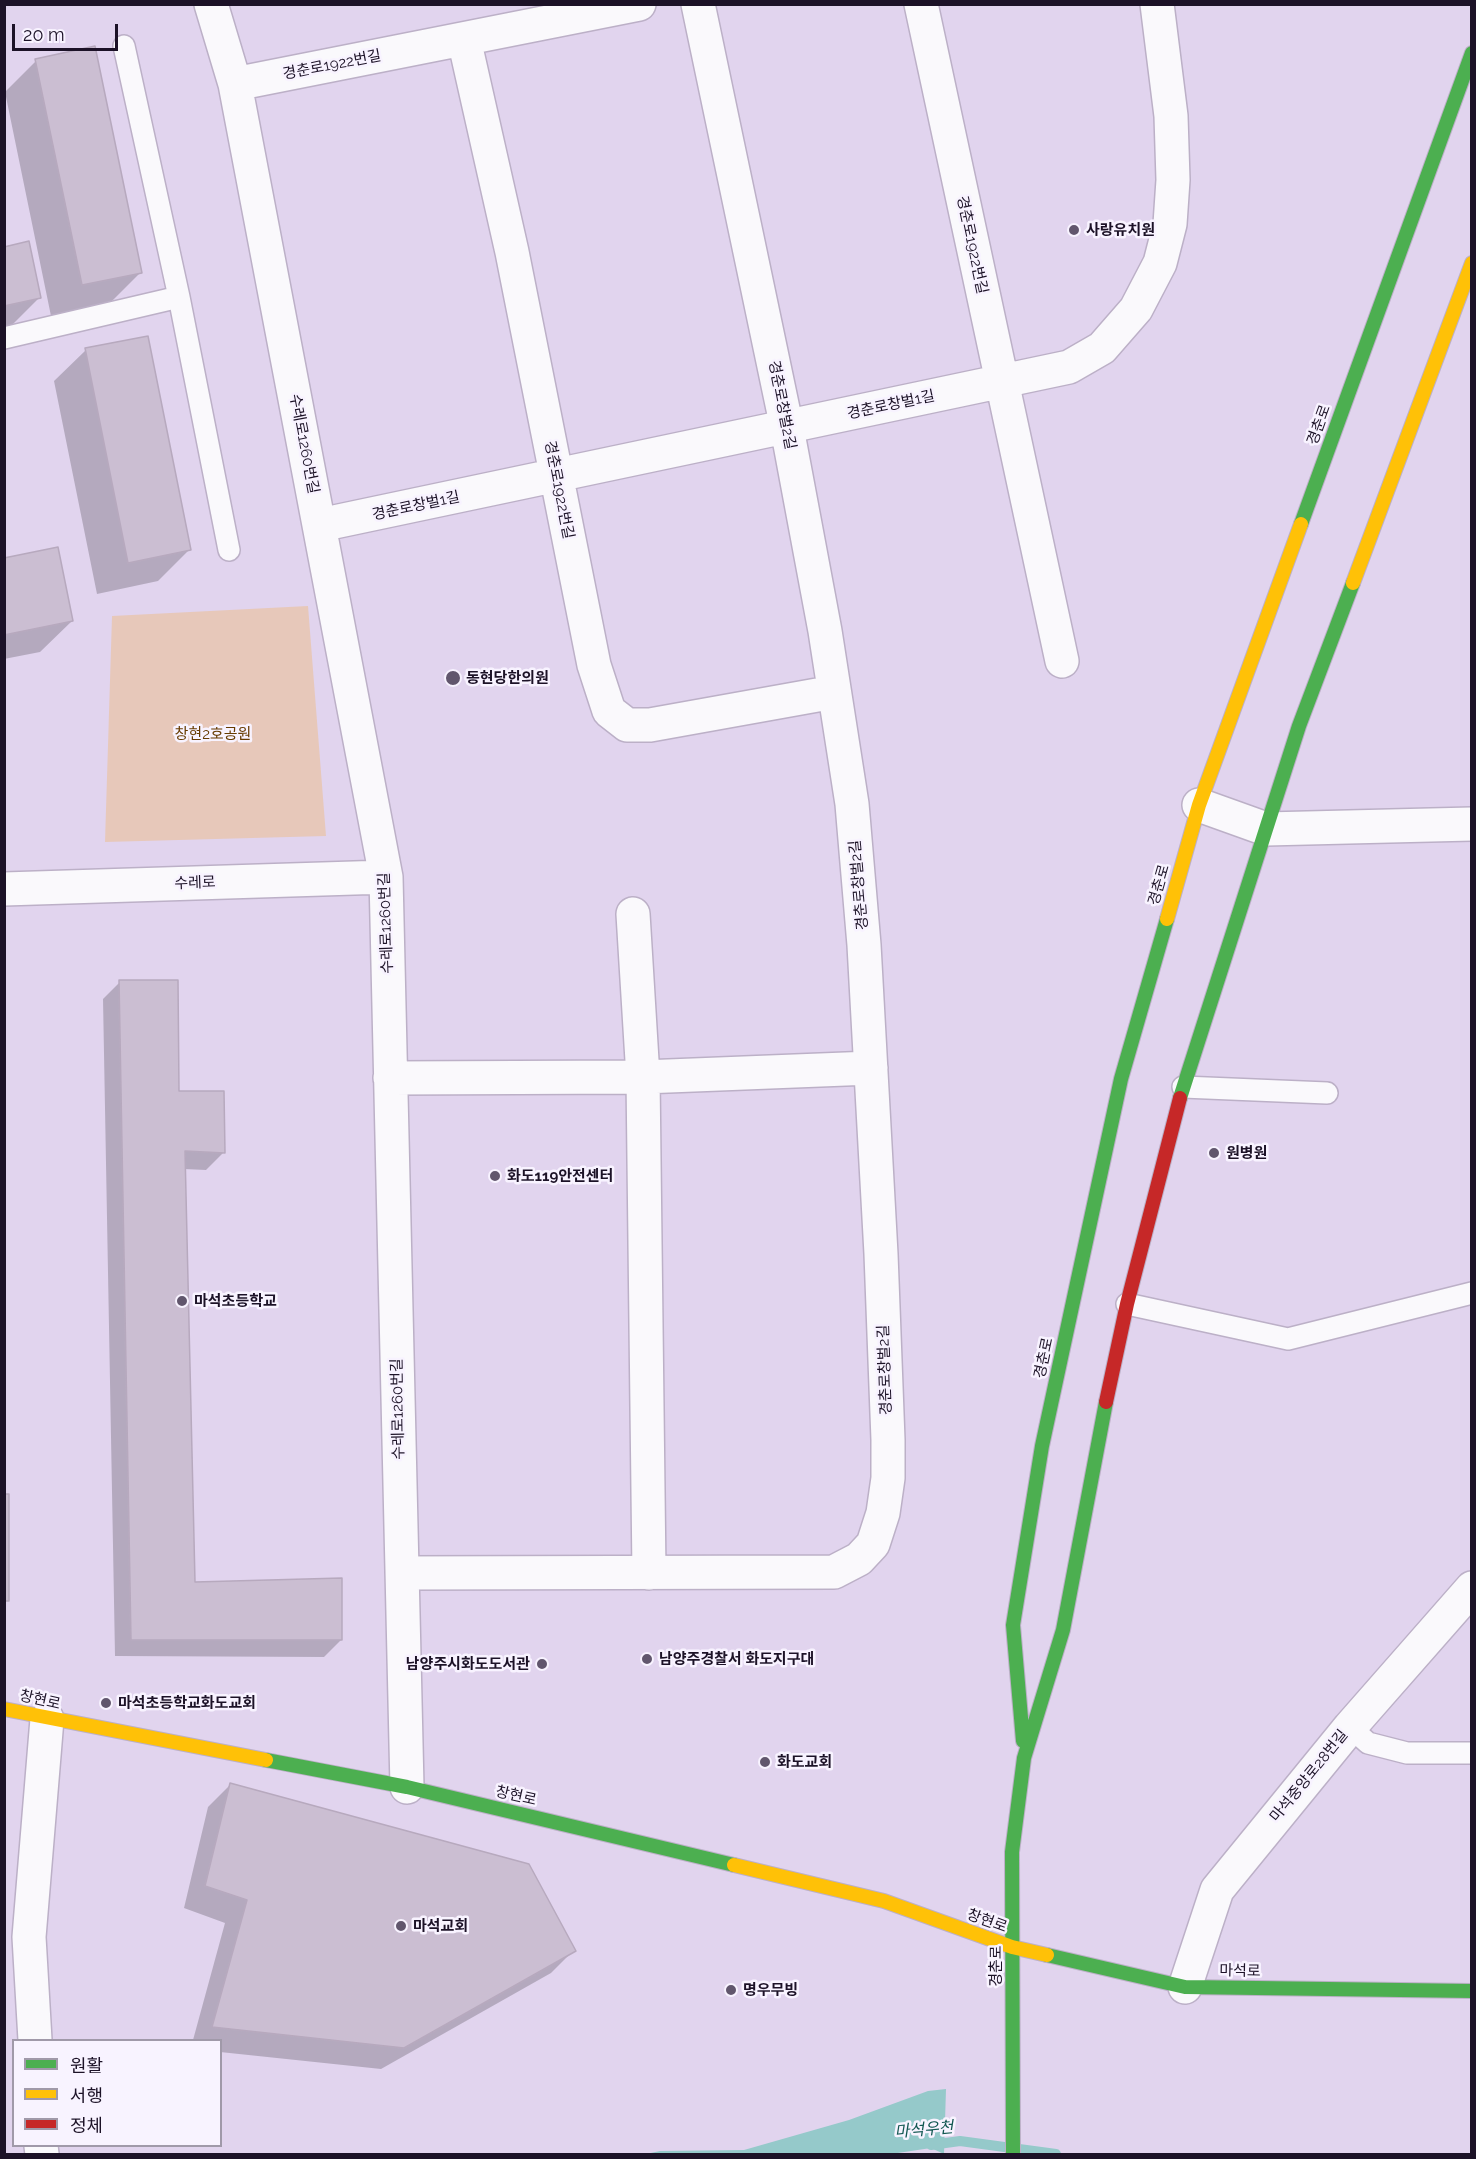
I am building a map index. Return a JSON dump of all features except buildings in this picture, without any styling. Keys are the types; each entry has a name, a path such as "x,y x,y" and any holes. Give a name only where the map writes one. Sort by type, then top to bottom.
{"street":[{"name":"수레로1260번길","path":"210,4 235,84 386,877 407,1787"},
{"name":"경춘로1922번길","path":"235,84 639,4"},
{"name":"경춘로창벌2길","path":"402,1574 834,1572 859,1559 873,1544 883,1513 888,1478 888,1440 871,1068 864,945 852,804 787,428 698,4"},
{"name":"경춘로1922번길","path":"921,4 1062,661"},
{"name":"경춘로창벌1길","path":"320,525 557,477 1069,367 1102,348 1136,309 1160,263 1170,225 1173,180 1171,116 1157,4"},
{"name":"경춘로1922번길","path":"464,39 512,252 594,665 609,711 627,725 650,725 834,692"},
{"name":"경춘로","path":"1024,1758 1013,1625 1042,1446 1121,1079 1199,805 1472,53"},
{"name":"경춘로","path":"1013,2154 1012,1852 1024,1758 1063,1630 1095,1454 1126,1304 1183,1087 1299,726 1472,263"},
{"path":"1199,805 1266,829 1472,824"},
{"name":"수레로","path":"4,889 386,877"},
{"path":"633,914 643,1077 649,1574"},
{"path":"390,1078 643,1077 871,1068"},
{"name":"마석중앙로28번길","path":"1185,1987 1217,1890 1350,1726 1472,1588"},
{"name":"창현로","path":"4,1708 47,1719 407,1787 884,1901 1012,1947"},
{"path":"35,2039 29,1937 47,1719"},
{"name":"마석로","path":"1012,1947 1185,1987 1472,1991"}],"lane":[{"path":"124,45 179,297 229,550"},
{"path":"4,338 179,297"},
{"path":"1183,1087 1327,1093"},
{"path":"1126,1304 1288,1339 1472,1293"},
{"path":"1350,1726 1368,1743 1407,1753 1472,1753"}],"green space":[{"name":"창현2호공원","path":"308,606 326,836 105,842 112,616"}],"water":[{"path":"946,2089 944,2154 931,2148 891,2154 646,2154 660,2151 744,2150 849,2120 928,2091"}],"waterway":[{"name":"마석우천","path":"931,2145 960,2141 1056,2154"}],"traffic: fast":[{"path":"1301,524 1472,53"},
{"path":"1180,1098 1299,726 1353,583"},
{"path":"1023,1741 1013,1625 1042,1446 1121,1079 1167,919"},
{"path":"1013,2154 1012,1852 1024,1758 1063,1630 1106,1402"},
{"path":"266,1760 407,1787 734,1865"},
{"path":"1047,1955 1185,1987 1472,1991"}],"traffic: slow":[{"path":"1353,583 1472,263"},
{"path":"1167,919 1199,805 1301,524"},
{"path":"4,1709 266,1760"},
{"path":"734,1865 884,1901 1012,1947 1047,1955"}],"traffic: jam":[{"path":"1106,1402 1127,1304 1180,1098"}],"place":[{"name":"사랑유치원","path":"1074,230"},
{"name":"동현당한의원","path":"453,678"},
{"name":"원병원","path":"1214,1153"},
{"name":"화도119안전센터","path":"495,1176"},
{"name":"마석초등학교","path":"182,1301"},
{"name":"남양주경찰서 화도지구대","path":"647,1659"},
{"name":"남양주시화도도서관","path":"542,1664"},
{"name":"마석초등학교화도교회","path":"106,1703"},
{"name":"화도교회","path":"765,1762"},
{"name":"마석교회","path":"401,1926"},
{"name":"명우무빙","path":"731,1990"}]}
